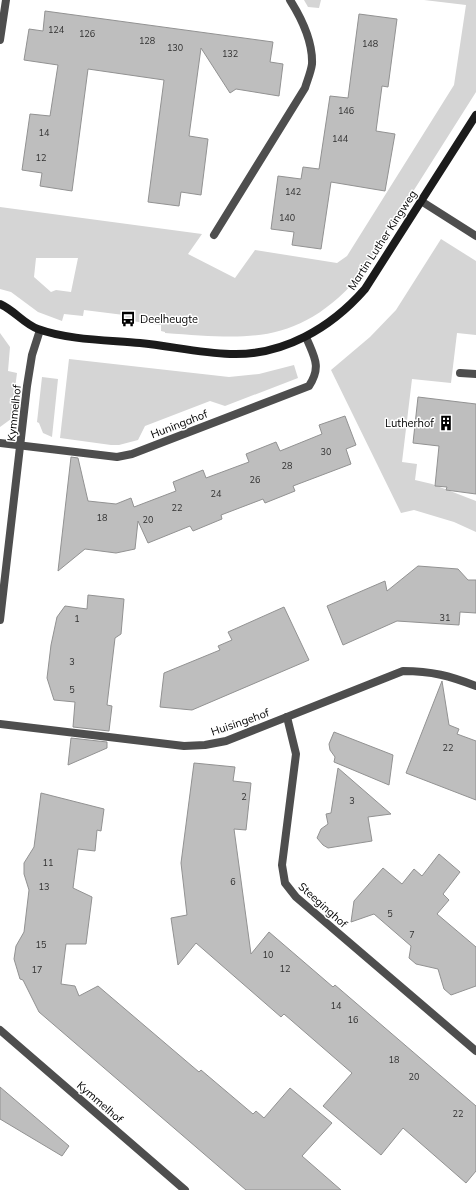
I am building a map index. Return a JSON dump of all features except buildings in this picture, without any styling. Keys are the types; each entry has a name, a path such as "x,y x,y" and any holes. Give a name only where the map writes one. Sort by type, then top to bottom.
{"street":[{"path":"0,40 6,0"},
{"path":"214,235 305,88 312,65 311,48 301,18 290,0"},
{"name":"Martin Luther Kingweg","path":"0,304 40,330 81,337 230,354 258,352 306,337 335,319 348,308 365,289 476,115"},
{"path":"421,201 476,236"},
{"name":"Kymmelhof","path":"0,620 32,355 40,330"},
{"name":"Huningahof","path":"0,443 117,457 132,454 309,386 316,376 318,366 306,337"},
{"path":"460,372 476,374"},
{"name":"Huisingehof","path":"0,724 184,746 205,745 226,740 403,671 425,671 449,675 476,686"},
{"name":"Steeginghof","path":"287,717 296,754 282,865 285,883 296,897 476,1051"},
{"name":"Kymmelhof","path":"0,1030 185,1190"}],"shaded area":[{"path":"304,0 321,0 319,8 308,7"},
{"path":"424,0 476,0 476,92 359,277 336,299 314,316 293,327 270,333 247,336 165,333 161,331 161,325 124,320 124,315 84,310 83,316 64,314 62,321 38,312 11,292 0,289 0,207 202,234 188,254 235,278 255,250 337,263 347,256 454,85 466,5","holes":["36,258 78,258 71,292 56,290 51,292 34,277"]},
{"path":"441,239 476,261 476,335 457,333 451,383 412,379 402,462 417,464 415,480 432,484 476,501 476,532 454,522 414,510 401,513 331,370 370,337 396,310"},
{"path":"0,333 10,347 8,371 17,373 11,419 0,427"},
{"path":"69,359 229,377 259,374 294,365 298,378 225,406 210,401 145,426 138,440 119,445 111,445 60,438"},
{"path":"42,377 58,379 52,437 43,433 39,423 37,422"}],"place":[{"name":"Deelheugte","path":"128,319"},
{"name":"Lutherhof","path":"446,423"}]}
